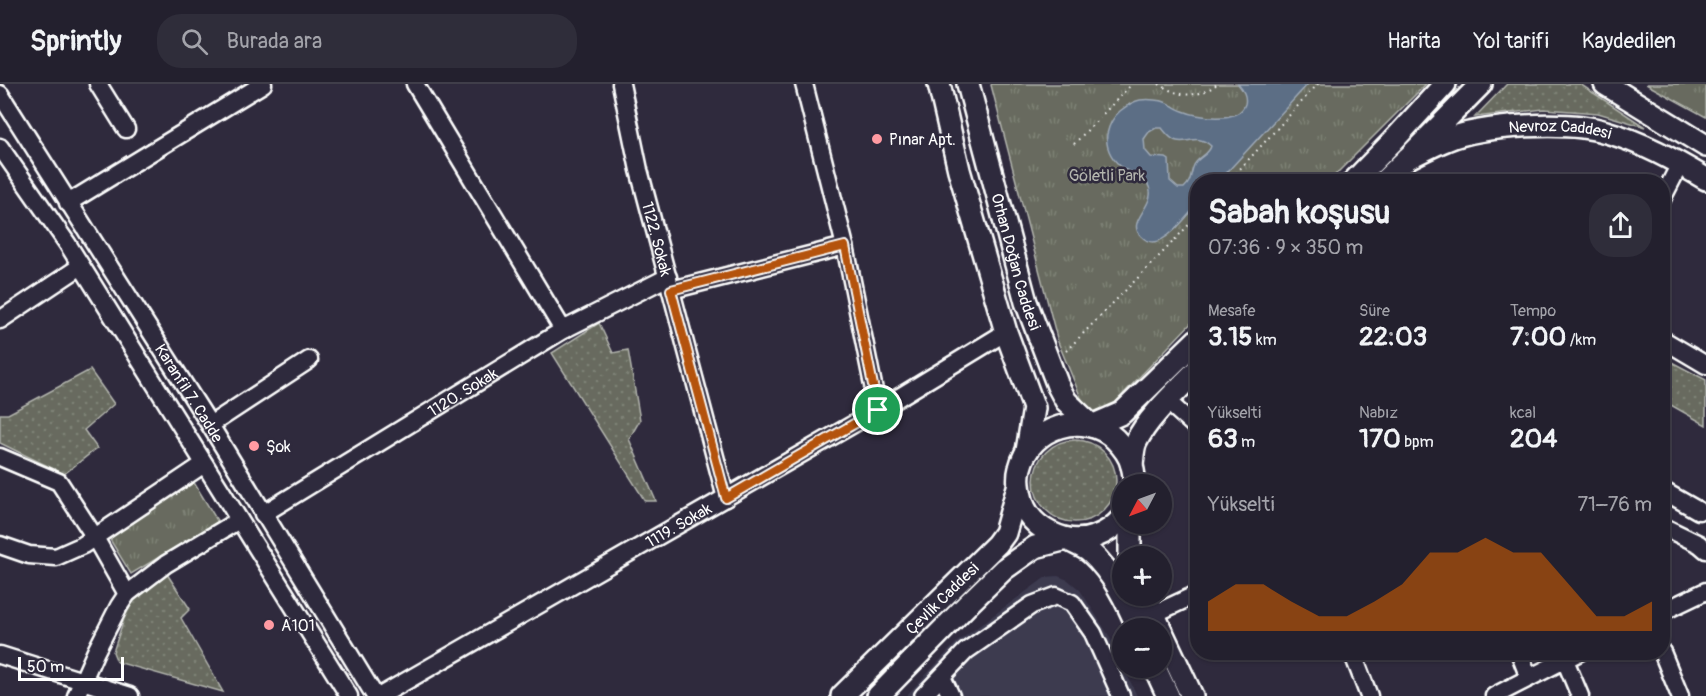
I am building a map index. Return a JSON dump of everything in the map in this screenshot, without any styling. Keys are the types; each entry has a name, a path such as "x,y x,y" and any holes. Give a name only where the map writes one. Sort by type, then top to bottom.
{"main road":[{"name":"Çevlik Caddesi","path":"842,696 997,544 1005,533 1018,487 1020,468 1027,451 1034,408 1006,332 959,170 939,84"},
{"name":"Orhan Doğan Caddesi","path":"968,84 1026,302 1058,386 1066,401 1092,426 1109,433 1123,447 1133,474"},
{"path":"1361,174 1445,84"},
{"path":"1391,174 1481,84"},
{"path":"1605,84 1706,146"},
{"name":"Nevroz Caddesi","path":"1408,158 1447,139 1485,129 1560,125 1604,131 1645,146 1706,179"},
{"path":"1027,451 1039,437 1055,427 1073,424 1092,426 1122,413 1190,347"},
{"path":"1133,474 1135,444 1141,433 1190,377"},
{"path":"1018,487 1023,505 1033,521 1049,533 1067,539 1090,552 1105,568 1134,618"},
{"name":"Çevlik Caddesi","path":"879,696 1004,569 1035,547 1067,539 1087,539 1105,532 1112,526"},
{"path":"1155,617 1192,696"},
{"path":"1160,678 1168,696"}],"street":[{"path":"98,84 126,129"},
{"path":"415,84 563,330"},
{"name":"1122. Sokak","path":"621,84 639,170 726,498"},
{"path":"804,84 845,246 878,410"},
{"path":"68,203 251,87"},
{"name":"Karanfil 7. Cadde","path":"0,94 210,425 262,514 378,696"},
{"name":"Karanfil 7. Cadde","path":"0,147 81,266 349,696"},
{"path":"1670,183 1680,164"},
{"name":"1120. Sokak","path":"262,514 563,330 669,283 845,246"},
{"path":"0,320 81,266"},
{"name":"1119. Sokak","path":"378,696 878,410 1006,332"},
{"path":"1670,344 1706,365"},
{"path":"210,425 309,360"},
{"path":"1167,401 1190,422"},
{"path":"0,457 59,482 94,536 127,594"},
{"path":"0,545 29,555 56,557 83,544 204,464"},
{"path":"1670,495 1699,511"},
{"path":"79,689 100,642 127,594 166,564 239,520"},
{"path":"1670,530 1699,544 1706,550"},
{"path":"1670,608 1706,591"},
{"path":"923,696 966,651 1032,605 1056,596 1072,603 1093,633 1121,696"},
{"path":"1155,617 1190,598"},
{"path":"0,655 79,689 130,696"},
{"path":"1355,660 1369,696"},
{"path":"1522,660 1529,678"},
{"path":"1494,696 1565,660"},
{"path":"1574,660 1580,696"},
{"path":"1665,660 1680,696"},
{"path":"942,677 951,696"}],"path":[{"path":"1074,144 1132,84"},
{"path":"1159,84 1171,92 1192,95 1207,92 1217,84"},
{"path":"1235,174 1318,84"},
{"path":"1066,351 1190,223"}],"shaded area":[{"path":"1058,576 1068,580 1080,590 1112,642 1112,678 1129,678 1137,696 906,696 957,642 1046,577"}],"green space":[{"name":"Göletli Park","path":"1426,84 1336,174 1190,174 1190,324 1104,414 1096,414 1089,410 1081,398 1058,342 991,85"},
{"path":"1507,84 1580,84 1645,127 1598,113 1544,109 1475,117"},
{"path":"1646,84 1706,84 1706,117"},
{"path":"599,323 613,353 628,350 640,420 629,439 656,501 645,501 552,353"},
{"path":"1670,361 1706,380 1706,425 1670,405"},
{"path":"90,370 114,404 84,430 97,448 64,474 0,443 0,414 8,414"},
{"path":"1075,440 1091,443 1109,458 1115,473 1112,474 1112,499 1104,510 1091,519 1075,522 1059,519 1046,510 1037,497 1034,481 1037,465 1046,452 1059,443"},
{"path":"193,481 218,522 131,574 106,533"},
{"path":"167,574 190,609 181,618 223,692 117,662 113,652 124,619 134,599"}],"water":[{"path":"1238,84 1308,84 1225,174 1192,174 1194,165 1211,146 1206,142 1197,139 1181,142 1169,136 1162,128 1149,132 1144,139 1145,150 1151,157 1169,160 1170,181 1178,188 1184,188 1190,180 1190,213 1165,238 1151,242 1145,239 1137,230 1137,224 1150,198 1150,190 1145,180 1124,169 1110,154 1107,134 1113,119 1130,104 1145,100 1162,101 1180,110 1207,117 1226,117 1241,110 1245,104 1243,91"}],"place":[{"name":"Pınar Apt.","path":"877,139"},
{"name":"Şok","path":"254,446"},
{"name":"A101","path":"269,625"}],"route":[{"path":"845,246 878,410 726,498 671,290 845,246"}]}
